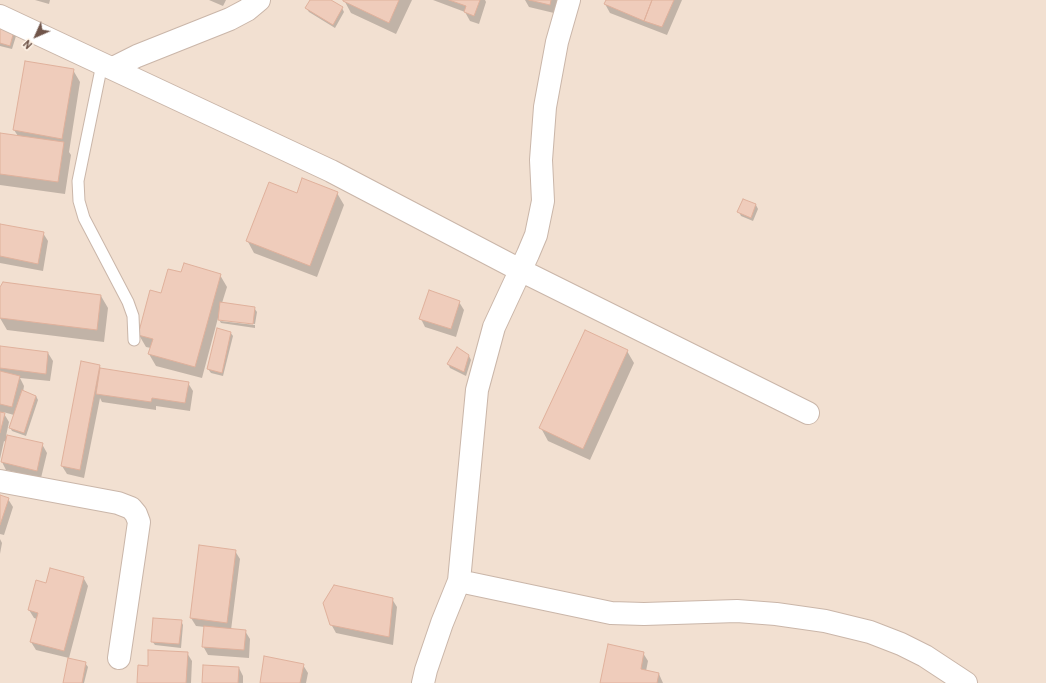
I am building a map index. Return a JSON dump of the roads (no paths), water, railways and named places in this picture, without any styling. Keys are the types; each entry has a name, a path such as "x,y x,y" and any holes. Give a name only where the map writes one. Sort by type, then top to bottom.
{"street":[{"path":"107,66 137,56 230,19 247,10 260,0"},
{"path":"423,683 440,629 458,581 477,390 494,327 536,235 542,201 541,160 545,107 557,42 569,0"},
{"path":"0,16 332,171 520,270 808,413"},
{"path":"0,481 118,503 131,508 136,514 139,522 119,658"},
{"path":"458,581 611,613 644,614 737,611 776,614 825,621 870,632 901,644 925,656 966,683"}],"lane":[{"path":"107,66 78,181 79,201 84,218 128,302 133,316 134,340"}]}
